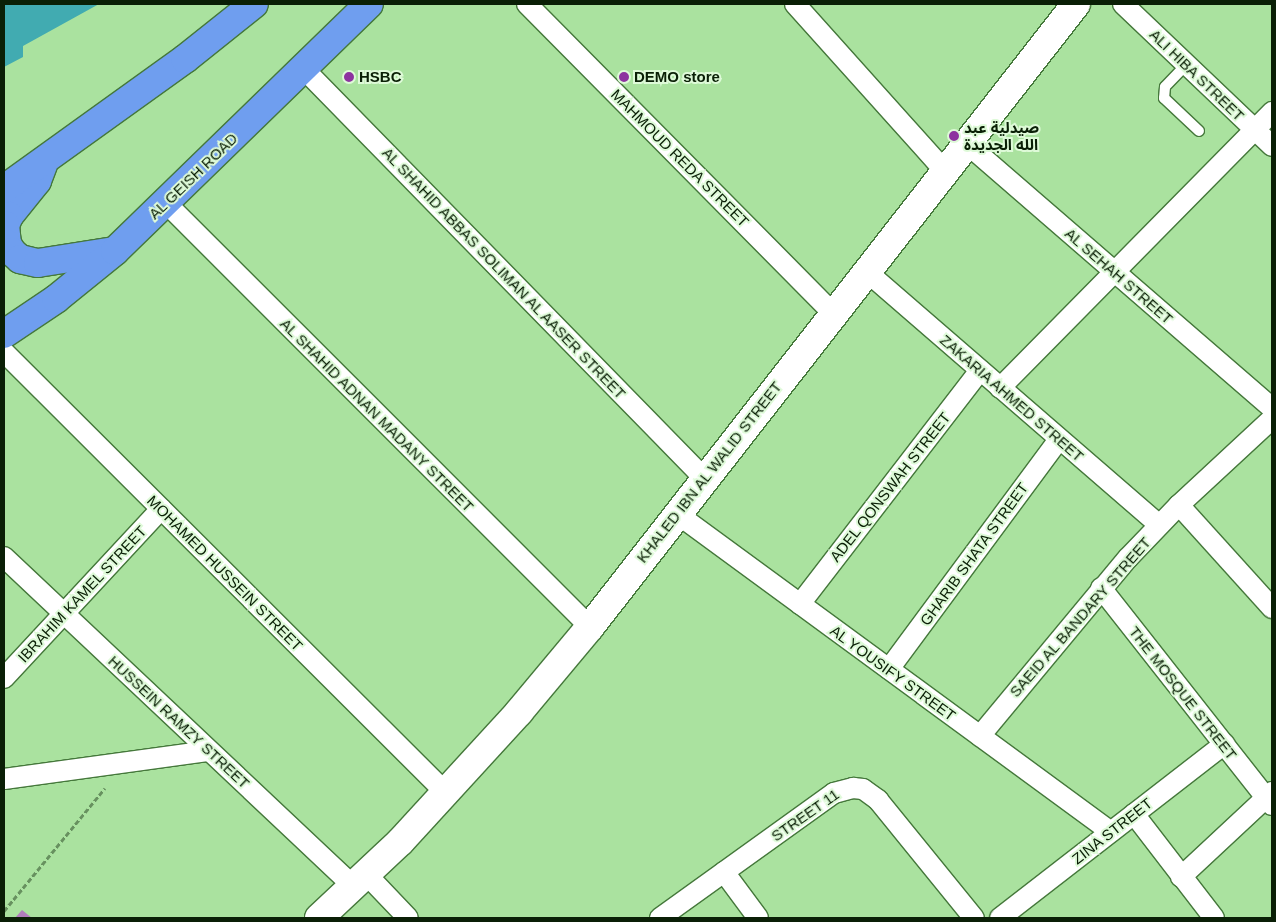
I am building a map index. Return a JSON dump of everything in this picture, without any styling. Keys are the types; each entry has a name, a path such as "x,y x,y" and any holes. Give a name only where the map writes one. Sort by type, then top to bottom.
{"highway":[{"path":"4,189 185,59 254,4"},
{"name":"AL GEISH ROAD","path":"4,334 56,299 115,251 369,4"},
{"path":"44,159 37,181 8,216 5,225 7,244 12,252 20,259 38,264 115,251"}],"street":[{"name":"MAHMOUD REDA STREET","path":"527,4 833,313"},
{"path":"795,4 945,171"},
{"name":"KHALED IBN AL WALID STREET","path":"319,918 360,881 447,794 590,627 676,513 1076,4"},
{"name":"ALI HIBA STREET","path":"1123,4 1185,66 1272,146"},
{"name":"AL SHAHID ABBAS SOLIMAN AL AASER STREET","path":"304,69 704,478"},
{"path":"1000,388 1272,112"},
{"name":"AL SEHAH STREET","path":"966,143 1272,408"},
{"name":"AL SHAHID ADNAN MADANY STREET","path":"165,202 590,627"},
{"name":"ZAKARIA AHMED STREET","path":"866,271 1159,525"},
{"name":"MOHAMED HUSSEIN STREET","path":"4,352 447,794"},
{"name":"ADEL QONSWAH STREET","path":"800,604 980,370"},
{"name":"SAEID AL BANDARY STREET","path":"980,736 1101,588 1159,525 1272,419"},
{"name":"GHARIB SHATA STREET","path":"889,669 1059,439"},
{"path":"1179,505 1272,608"},
{"name":"IBRAHIM KAMEL STREET","path":"4,678 161,509"},
{"name":"AL YOUSIFY STREET","path":"676,513 1111,832"},
{"name":"HUSSEIN RAMZY STREET","path":"4,558 209,750 360,881 408,918"},
{"name":"THE MOSQUE STREET","path":"1101,588 1224,744 1270,798"},
{"name":"ZINA STREET","path":"1000,918 1224,744"},
{"path":"4,779 209,750"},
{"name":"STREET 11","path":"660,918 834,793 843,789 863,789 878,800 974,918"},
{"path":"1181,877 1270,798"},
{"path":"1134,814 1214,918"},
{"path":"724,872 758,918"}],"lane":[{"path":"1185,66 1165,87 1164,98 1199,131"}],"path":[{"path":"4,911 126,762"}],"water":[{"path":"4,4 99,4 23,46 23,57 4,67"}],"building":[{"path":"22,910 32,918 15,918"}],"place":[{"name":"HSBC","path":"349,77"},
{"name":"DEMO store","path":"624,77"},
{"name":"صيدلية عبد الله الجديدة","path":"954,136"}]}
